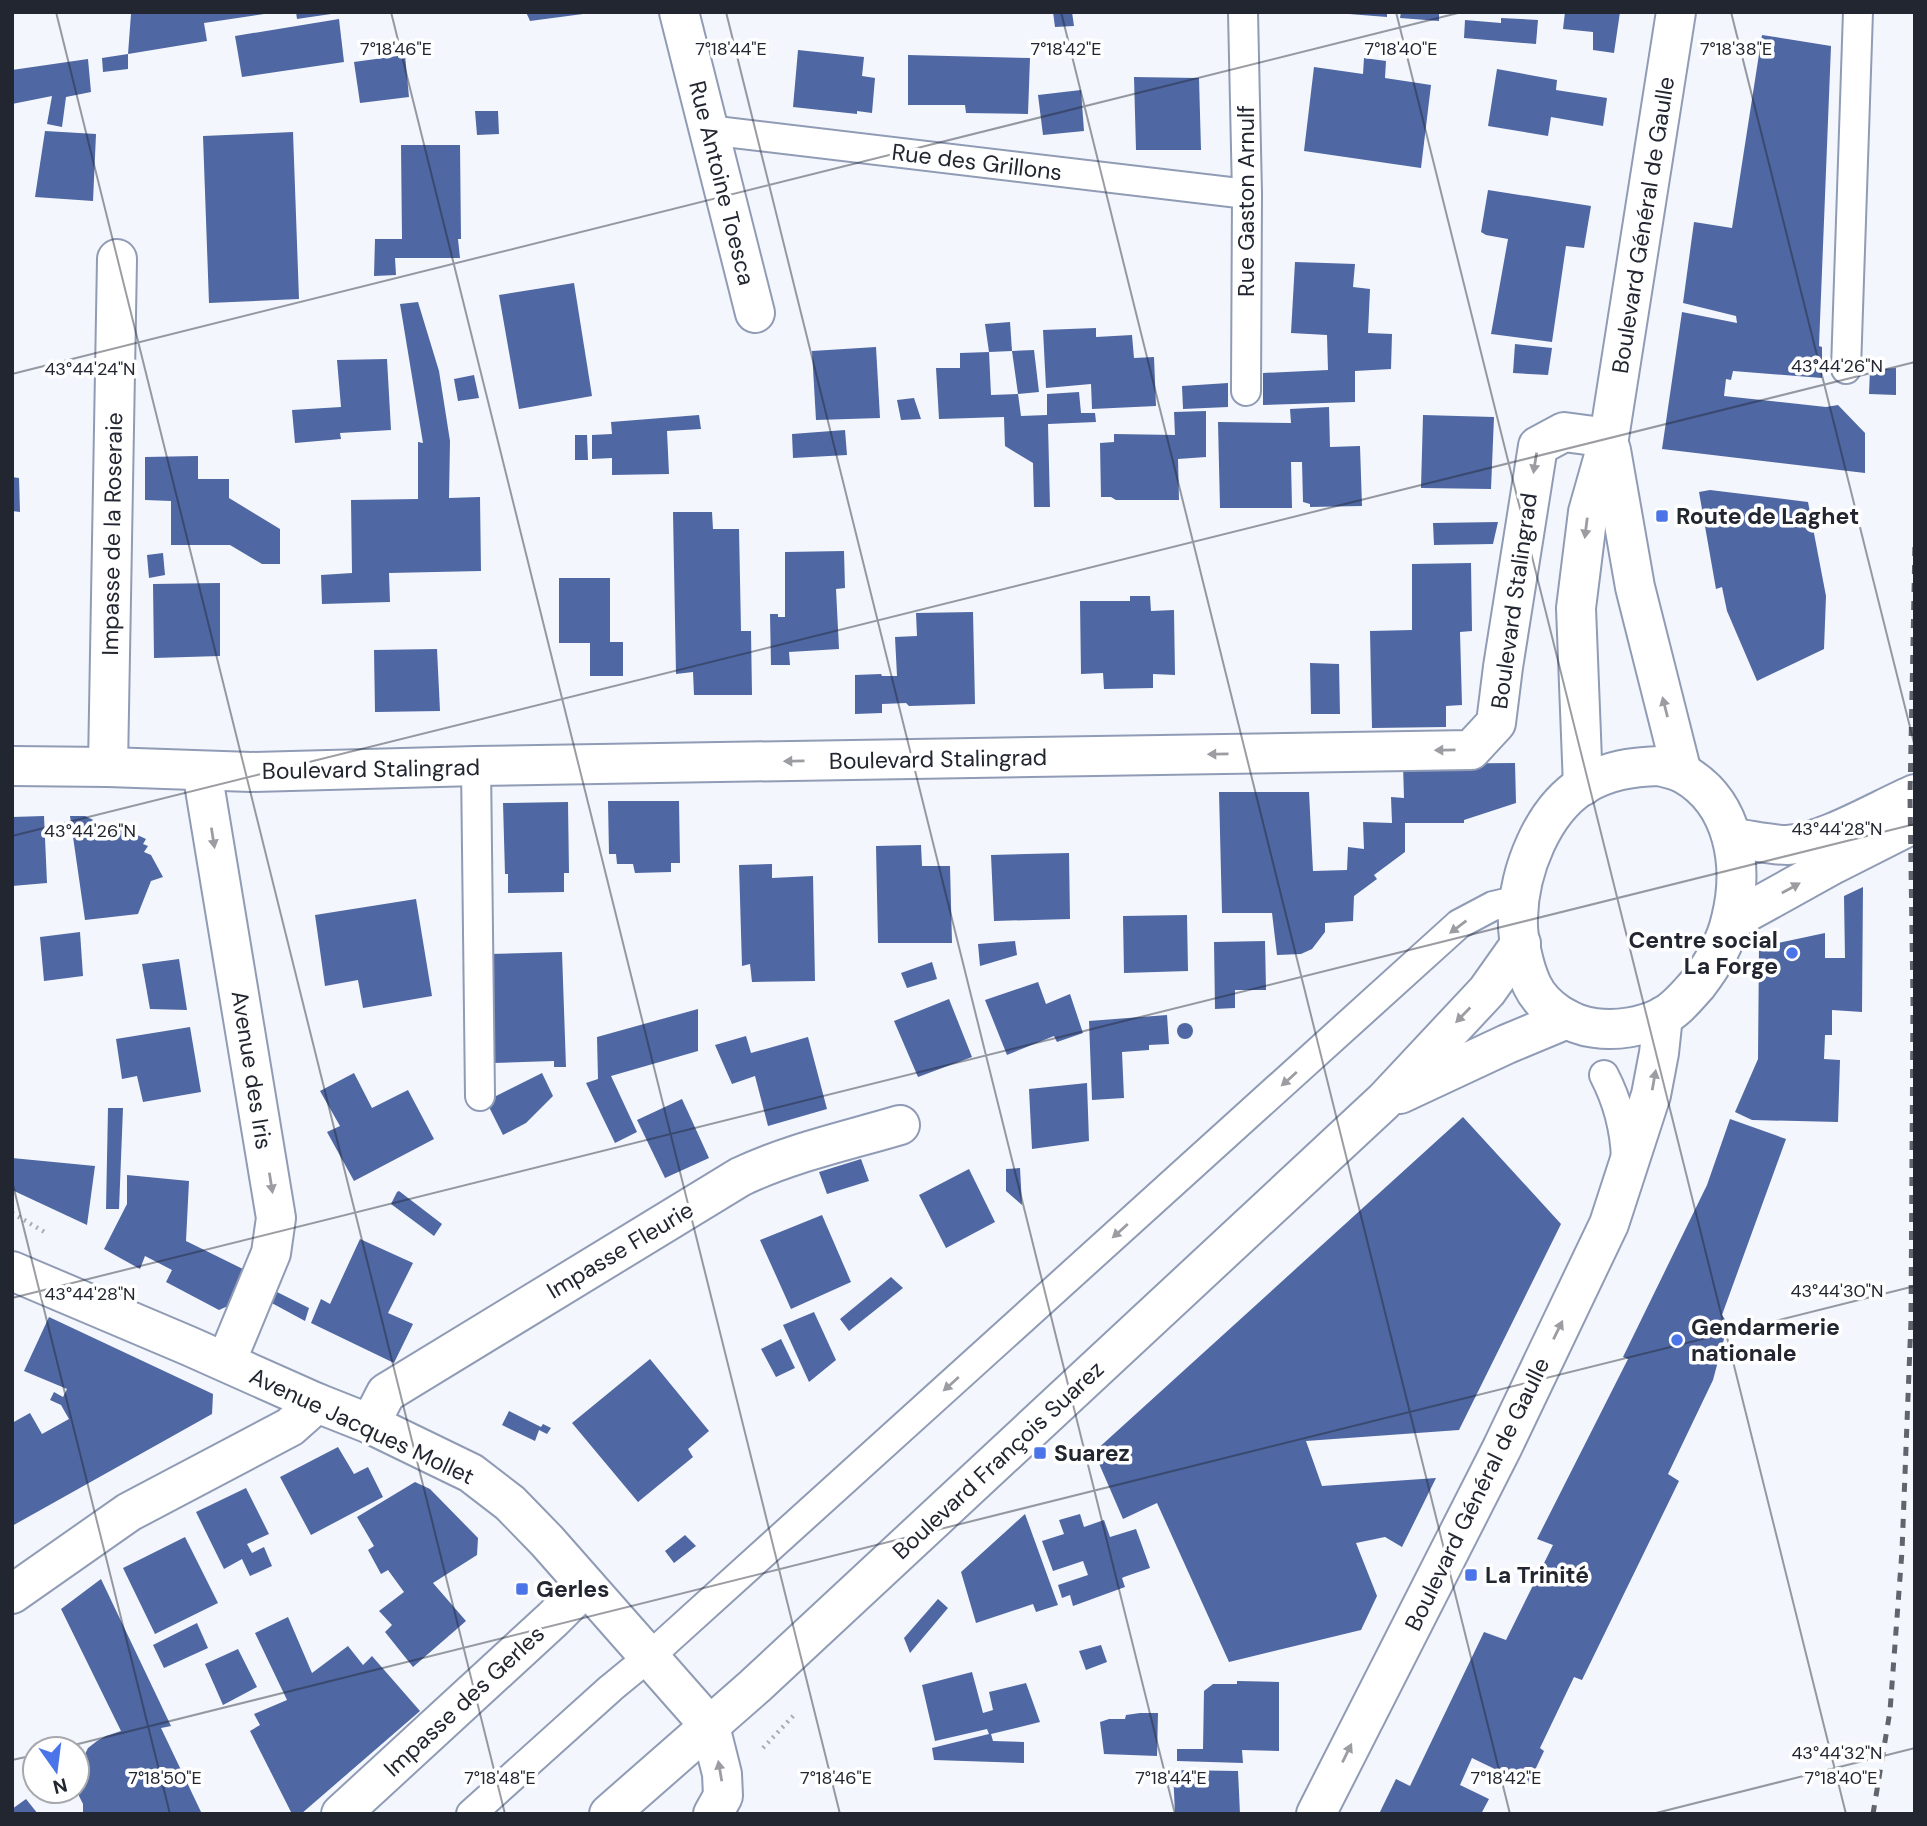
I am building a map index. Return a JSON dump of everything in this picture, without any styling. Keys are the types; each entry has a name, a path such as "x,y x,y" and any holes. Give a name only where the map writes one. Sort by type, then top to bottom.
{"street":[{"name":"Rue Antoine Toesca","path":"679,12 755,313"},
{"name":"Boulevard Général de Gaulle","path":"1583,786 1576,608 1588,512 1609,438 1676,12"},
{"name":"Impasse de la Roseraie","path":"108,766 117,259"},
{"name":"Boulevard Stalingrad","path":"12,766 108,766 251,772 1471,750 1496,723 1538,446 1564,432 1609,438"},
{"name":"Boulevard Général de Gaulle","path":"1609,438 1635,587 1682,773"},
{"path":"1659,766 1682,773 1699,784 1714,800 1725,818 1732,838 1737,866 1731,921 1704,975 1686,998 1663,1016 1624,1028 1584,1027 1548,1006 1534,988 1524,965 1517,920 1528,862 1543,826 1560,804 1583,786 1604,775 1630,767 1659,766"},
{"name":"Avenue des Iris","path":"202,771 276,1218 271,1253 226,1362"},
{"path":"1732,838 1787,845 1811,840 1915,794"},
{"path":"1731,921 1915,823"},
{"name":"Boulevard François Suarez","path":"609,1814 755,1686 1384,1101 1487,991 1521,943"},
{"name":"Boulevard Général de Gaulle","path":"1316,1814 1502,1448 1609,1224 1651,1095 1663,1016"},
{"name":"Boulevard François Suarez","path":"1384,1101 1567,1019"},
{"name":"Impasse Fleurie","path":"370,1424 386,1393 740,1177 784,1159 900,1125"},
{"name":"Avenue Jacques Mollet","path":"12,1271 370,1424 471,1473 510,1503 547,1541 710,1726"},
{"path":"12,1594 129,1512 290,1427 317,1403"},
{"name":"Impasse des Gerles","path":"341,1814 586,1586"},
{"path":"710,1726 722,1774 723,1796 713,1814"}],"lane":[{"name":"Rue Gaston Arnulf","path":"1243,12 1247,194 1246,391"},
{"path":"1846,369 1858,12"},
{"name":"Rue des Grillons","path":"708,130 1247,194"},
{"path":"476,766 480,1096"},
{"path":"471,1814 650,1656 1459,924 1493,905 1519,900"},
{"name":"Boulevard Général de Gaulle","path":"1604,1075 1616,1097 1622,1122 1626,1169"}],"building":[{"path":"296,12 331,12 331,14 297,19"},
{"path":"526,12 583,12 583,14 530,21"},
{"path":"1053,12 1072,12 1074,26 1055,27"},
{"path":"1387,12 1387,17 1349,14"},
{"path":"1401,12 1439,12 1439,21 1400,18"},
{"path":"1565,12 1620,12 1614,53 1593,50 1593,32 1563,29"},
{"path":"131,14 264,14 204,23 207,41 128,54"},
{"path":"1501,18 1538,20 1536,44 1464,38 1465,20 1501,23"},
{"path":"339,19 344,62 242,77 235,36"},
{"path":"1762,35 1831,46 1819,346 1822,347 1822,378 1733,371 1731,380 1726,379 1724,396 1826,407 1838,405 1865,433 1865,473 1662,449 1682,312 1737,323 1736,316 1683,303 1694,222 1732,228"},
{"path":"798,50 864,57 862,76 875,78 872,113 857,111 857,114 793,107"},
{"path":"128,54 128,69 103,72 102,58"},
{"path":"405,55 409,97 360,103 354,62"},
{"path":"908,55 1030,58 1028,114 966,113 965,105 908,105"},
{"path":"1364,58 1386,61 1385,78 1431,85 1421,168 1304,151 1314,67 1363,74"},
{"path":"88,59 91,92 66,97 62,127 47,124 52,96 12,104 12,70"},
{"path":"1497,69 1557,80 1556,90 1607,98 1603,126 1551,117 1548,136 1488,126"},
{"path":"1134,77 1199,78 1201,150 1136,150"},
{"path":"1081,90 1084,131 1043,135 1038,95"},
{"path":"475,111 498,111 499,134 477,135"},
{"path":"45,131 96,134 93,201 35,197"},
{"path":"293,132 299,299 209,303 203,136"},
{"path":"401,145 460,145 460,258 395,258 396,275 374,276 375,239 402,239"},
{"path":"1488,190 1591,206 1584,248 1566,246 1552,342 1491,334 1508,239 1481,232"},
{"path":"1295,262 1355,264 1353,287 1370,289 1368,333 1392,334 1391,369 1355,371 1355,402 1263,405 1263,373 1328,370 1327,335 1291,333"},
{"path":"574,283 592,396 519,409 499,295"},
{"path":"418,302 439,371 450,441 449,498 480,497 481,571 389,573 390,602 322,604 321,575 352,573 351,500 418,499 418,442 423,443 400,304"},
{"path":"1010,322 1012,351 989,352 985,324"},
{"path":"1096,328 1096,337 1132,335 1134,358 1154,357 1156,406 1092,409 1091,384 1046,388 1043,330"},
{"path":"1515,344 1552,348 1548,375 1513,373"},
{"path":"876,347 880,418 816,420 812,351"},
{"path":"1034,350 1039,392 1018,394 1012,351"},
{"path":"989,352 991,395 1018,394 1021,416 1047,415 1047,394 1079,392 1081,413 1095,413 1096,422 1048,424 1050,507 1034,507 1033,463 1005,446 1004,417 939,419 936,368 960,368 960,353"},
{"path":"387,359 391,430 340,433 341,439 295,443 292,410 341,407 337,360"},
{"path":"1896,368 1896,395 1869,394 1870,370"},
{"path":"474,375 479,398 458,401 454,379"},
{"path":"1228,383 1228,407 1183,409 1182,386"},
{"path":"914,398 921,419 901,420 897,400"},
{"path":"1329,407 1330,447 1360,446 1362,506 1310,507 1310,504 1303,502 1302,462 1291,462 1292,508 1220,508 1218,422 1291,423 1290,409"},
{"path":"1206,411 1206,457 1178,459 1179,500 1116,500 1101,497 1100,443 1114,442 1114,434 1175,435 1174,412"},
{"path":"699,415 701,429 667,431 669,474 612,475 612,458 592,459 592,435 612,434 611,422"},
{"path":"1423,415 1494,417 1491,489 1421,488"},
{"path":"845,430 847,455 793,458 792,434"},
{"path":"575,435 587,435 588,460 575,460"},
{"path":"198,456 198,479 229,479 229,498 280,529 280,564 262,564 230,545 171,545 171,501 145,500 145,457"},
{"path":"12,477 19,478 20,512 12,511"},
{"path":"1710,490 1808,502 1826,596 1824,649 1757,681 1727,611 1722,587 1716,589 1699,492"},
{"path":"673,512 712,512 713,529 739,529 741,631 751,631 752,695 694,695 693,672 676,674"},
{"path":"1498,522 1493,544 1434,545 1433,523"},
{"path":"844,551 845,588 836,589 839,649 789,652 790,665 771,665 770,614 785,617 785,552"},
{"path":"163,553 165,575 149,578 147,555"},
{"path":"1471,563 1472,631 1460,632 1462,705 1446,706 1446,727 1372,728 1370,631 1412,630 1412,564"},
{"path":"559,578 610,578 610,642 623,642 623,676 590,676 590,643 559,643"},
{"path":"220,583 220,656 154,658 153,584"},
{"path":"1130,596 1150,596 1151,611 1174,610 1175,675 1153,674 1153,688 1104,689 1103,673 1081,674 1080,601 1130,601"},
{"path":"973,612 975,704 882,704 882,713 855,714 855,675 897,676 895,637 917,636 916,613"},
{"path":"437,649 440,711 375,712 374,650"},
{"path":"1310,663 1339,664 1340,714 1311,714"},
{"path":"1515,763 1516,803 1464,820 1464,823 1405,823 1405,852 1374,875 1377,879 1354,896 1353,921 1325,923 1325,932 1312,949 1301,954 1277,955 1272,913 1222,913 1219,792 1309,792 1313,871 1347,870 1348,847 1364,849 1363,822 1392,823 1391,797 1404,798 1403,764"},
{"path":"608,801 679,801 680,863 671,863 671,872 635,873 633,864 617,864 616,854 609,854"},
{"path":"568,802 569,873 564,873 564,892 508,893 503,803"},
{"path":"44,816 47,883 12,886 12,817"},
{"path":"70,816 85,816 110,828 111,823 146,839 143,844 148,846 144,852 151,855 163,877 151,881 138,914 85,920"},
{"path":"921,845 922,866 950,866 952,943 878,943 876,846"},
{"path":"1069,853 1070,919 994,921 991,855"},
{"path":"772,864 772,878 813,876 815,981 752,982 750,964 742,966 739,865"},
{"path":"1863,887 1862,1012 1832,1010 1832,1035 1825,1035 1824,1059 1840,1060 1838,1122 1752,1120 1735,1112 1758,1059 1759,947 1825,933 1825,958 1845,958 1844,896"},
{"path":"416,899 432,996 363,1008 358,980 325,986 315,915"},
{"path":"1187,915 1188,971 1124,973 1123,916"},
{"path":"80,932 83,976 44,981 40,937"},
{"path":"1015,941 1017,955 980,966 978,944"},
{"path":"1265,941 1266,990 1235,990 1235,1008 1215,1009 1214,942"},
{"path":"562,952 566,1067 554,1067 554,1061 493,1063 489,954"},
{"path":"179,959 187,1010 150,1009 142,964"},
{"path":"932,962 937,979 907,988 901,973"},
{"path":"1038,982 1046,1004 1070,994 1083,1033 1057,1042 1054,1036 1007,1055 985,1000"},
{"path":"949,999 972,1057 918,1077 894,1021"},
{"path":"698,1009 698,1051 611,1076 637,1132 615,1143 586,1083 598,1079 597,1037"},
{"path":"1167,1015 1169,1044 1149,1045 1149,1050 1122,1052 1124,1098 1092,1100 1089,1021"},
{"path":"1185,1023 1191,1025 1191,1037 1185,1039 1179,1037 1177,1031 1179,1025"},
{"path":"190,1027 201,1092 143,1102 137,1076 122,1079 116,1039"},
{"path":"746,1036 751,1053 808,1037 827,1109 768,1126 755,1076 732,1084 715,1045"},
{"path":"354,1073 372,1108 408,1090 434,1139 354,1181 327,1132 340,1126 320,1091"},
{"path":"542,1073 553,1096 526,1123 503,1135 486,1101"},
{"path":"1087,1083 1089,1141 1032,1149 1029,1089"},
{"path":"682,1099 709,1158 665,1178 637,1120"},
{"path":"108,1108 123,1108 119,1209 106,1209"},
{"path":"1463,1117 1561,1224 1459,1430 1306,1441 1322,1486 1436,1478 1402,1547 1385,1537 1356,1543 1377,1596 1361,1630 1229,1662 1157,1503 1123,1519 1094,1452"},
{"path":"1730,1119 1786,1139 1722,1315 1728,1324 1713,1380 1668,1474 1679,1481 1582,1680 1574,1677 1540,1748 1544,1751 1528,1785 1472,1758 1460,1785 1489,1799 1481,1814 1379,1814 1396,1779 1410,1786 1484,1632 1506,1640 1553,1545 1537,1539 1628,1359 1623,1357 1707,1185"},
{"path":"12,1158 95,1166 87,1225 12,1190"},
{"path":"861,1159 869,1181 827,1194 819,1172"},
{"path":"1020,1168 1022,1205 1006,1191 1006,1169"},
{"path":"969,1169 995,1222 946,1248 919,1195"},
{"path":"127,1175 189,1181 186,1241 247,1271 228,1306 219,1310 166,1282 172,1270 145,1256 140,1269 104,1249 127,1204"},
{"path":"399,1191 442,1224 434,1236 391,1204"},
{"path":"822,1215 851,1282 791,1309 760,1240"},
{"path":"360,1239 413,1263 388,1313 413,1324 394,1363 311,1323 321,1299 330,1304"},
{"path":"891,1277 903,1288 849,1331 840,1319"},
{"path":"273,1290 309,1308 305,1321 268,1301"},
{"path":"814,1312 836,1360 809,1382 783,1325"},
{"path":"49,1317 213,1394 212,1414 12,1526 12,1423 30,1413 42,1434 69,1419 61,1405 50,1400 54,1392 63,1397 67,1389 24,1371"},
{"path":"781,1339 795,1368 776,1377 761,1349"},
{"path":"650,1359 709,1431 688,1449 693,1457 638,1502 572,1423"},
{"path":"509,1411 541,1427 543,1424 551,1428 547,1434 539,1430 535,1441 502,1425"},
{"path":"338,1447 354,1474 368,1467 383,1497 311,1535 280,1477"},
{"path":"415,1482 430,1489 478,1538 477,1555 433,1583 466,1621 413,1667 385,1632 392,1625 379,1611 404,1592 388,1570 381,1574 368,1550 374,1546 357,1517"},
{"path":"246,1488 269,1534 247,1544 252,1553 264,1547 272,1566 250,1576 242,1559 224,1569 196,1512"},
{"path":"1025,1514 1058,1605 1036,1612 1033,1604 976,1623 961,1572"},
{"path":"1080,1514 1084,1527 1104,1520 1110,1537 1136,1529 1150,1568 1122,1578 1125,1587 1073,1606 1070,1595 1062,1598 1058,1585 1088,1575 1083,1561 1053,1571 1042,1541 1064,1534 1059,1520"},
{"path":"685,1535 696,1546 674,1563 665,1551"},
{"path":"185,1537 218,1603 155,1634 123,1568"},
{"path":"101,1579 171,1726 161,1728 202,1814 83,1814 83,1805 91,1805 91,1746 121,1731 61,1609"},
{"path":"938,1599 948,1608 910,1653 904,1638"},
{"path":"288,1617 312,1673 348,1646 363,1665 372,1656 420,1711 301,1814 292,1814 250,1731 260,1725 254,1714 287,1700 255,1633"},
{"path":"197,1623 208,1648 164,1668 153,1645"},
{"path":"1101,1645 1107,1662 1086,1670 1079,1651"},
{"path":"238,1649 257,1687 223,1705 205,1664"},
{"path":"972,1672 983,1713 993,1710 989,1692 1026,1683 1040,1722 991,1734 993,1741 1024,1742 1024,1763 934,1760 932,1748 989,1734 987,1729 935,1741 922,1685"},
{"path":"1237,1681 1279,1682 1279,1751 1242,1750 1243,1763 1177,1761 1177,1749 1203,1749 1204,1691 1213,1684 1237,1684"},
{"path":"1158,1713 1157,1756 1104,1754 1100,1722 1125,1719 1126,1715"},
{"path":"1173,1770 1238,1771 1240,1814 1175,1814"},
{"path":"21,1803 21,1805 31,1805 38,1814 12,1814 12,1809"}],"railway":[{"path":"1873,1814 1890,1711 1902,1551 1911,1320 1913,1002 1910,796 1915,543"}],"place":[{"name":"Route de Laghet","path":"1662,516"},
{"name":"Centre social La Forge","path":"1792,953"},
{"name":"Gendarmerie nationale","path":"1677,1340"},
{"name":"Suarez","path":"1040,1453"},
{"name":"La Trinité","path":"1471,1575"},
{"name":"Gerles","path":"522,1589"}]}
